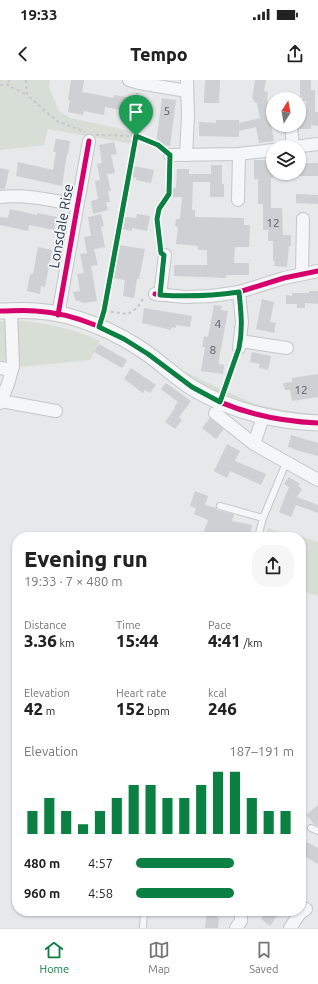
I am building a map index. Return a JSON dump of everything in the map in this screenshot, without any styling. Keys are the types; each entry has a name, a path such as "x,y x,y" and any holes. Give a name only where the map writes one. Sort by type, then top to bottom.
{"street":[{"path":"134,82 187,86 188,116 186,155"},
{"name":"Lonsdale Rise","path":"58,315 89,141"},
{"path":"306,145 318,144"},
{"path":"170,155 239,154 266,151"},
{"path":"238,200 239,154"},
{"path":"0,197 30,196 77,205"},
{"path":"302,274 303,219"},
{"path":"164,255 158,295 185,297 211,296 239,292 284,278 318,271"},
{"path":"239,292 241,316 240,345 287,348"},
{"path":"56,411 0,402 8,384 14,354 5,311 38,311 84,321 124,339 148,354 192,387 218,408 254,444 318,480"},
{"path":"0,368 12,370"},
{"path":"218,408 289,422 318,423"},
{"path":"254,444 263,417"},
{"path":"290,928 298,916"}],"lane":[{"path":"259,532 263,518 286,463"},
{"path":"220,506 263,518"},
{"path":"310,828 318,830"},
{"path":"143,928 144,916"}],"path":[{"path":"0,85 6,84 10,80"},
{"path":"26,80 27,95"},
{"path":"132,136 134,82"},
{"path":"6,84 27,95 57,121 91,135 136,136 158,145 170,155 169,194 159,209 157,219 161,253 164,255"},
{"path":"99,327 104,311 136,136"},
{"path":"104,311 128,314 137,308 142,300 158,295"},
{"path":"218,408 240,345"}],"shaded area":[{"path":"0,80 50,80 49,88 59,111 70,118 135,132 133,144 48,129 44,145 0,150"},
{"path":"15,320 58,327 90,336 100,341 90,360 19,367 0,363 0,321"},
{"path":"179,369 254,403 284,410 318,414 318,417 253,407 211,389"},
{"path":"268,528 279,532 267,532"},
{"path":"306,538 318,542 318,596 306,592"}],"building":[{"path":"71,80 84,80 82,92 114,98 114,95 131,98 129,112 105,107 104,115 84,111 83,115 68,112"},
{"path":"205,80 220,80 219,103 204,103"},
{"path":"255,80 266,80 264,91 268,92 266,92 266,132 272,132 274,140 266,140 266,142 259,143 256,127 239,131 239,137 199,136 199,122 216,123 216,120 239,120 239,123 260,118 257,103 254,102 254,99 252,99"},
{"path":"300,80 311,80 311,90 315,90 315,112 318,112 318,126 311,125 311,129 306,129 306,92 300,92"},
{"path":"162,98 176,100 170,146 156,144"},
{"path":"56,139 70,141 62,186 16,176 18,162 53,170 56,152 53,152"},
{"path":"114,142 117,154 111,155 115,173 107,174 111,191 108,191 110,202 106,202 108,210 93,214 91,201 98,199 95,181 100,180 97,164 102,163 99,145"},
{"path":"254,160 266,160 266,180 271,180 271,208 282,208 283,235 291,235 291,246 289,246 287,267 274,266 273,241 268,241 268,230 263,230 263,204 258,204 258,179 254,179"},
{"path":"306,163 318,163 318,176 306,176"},
{"path":"211,165 222,165 224,197 210,197 210,182 193,182 192,210 195,210 195,217 244,218 244,225 250,225 249,247 235,247 234,263 249,263 249,275 226,275 226,278 174,276 174,265 207,265 207,250 198,250 198,246 176,244 178,227 175,226 176,219 180,219 182,197 173,197 173,188 176,188 177,169 189,169 189,174 211,174"},
{"path":"134,166 154,170 151,183 136,180 137,178 131,177"},
{"path":"0,168 9,170 5,189 0,189"},
{"path":"296,194 318,195 318,204 296,203"},
{"path":"10,209 37,215 37,213 57,217 54,230 29,225 28,231 0,225 0,217 8,218"},
{"path":"101,214 104,226 101,227 105,247 94,249 98,265 91,266 97,301 85,303 75,300 73,292 80,291 77,274 84,273 80,254 87,253 84,237 91,236 88,217"},
{"path":"137,214 150,216 147,231 132,228 132,231 123,229 125,217 136,218"},
{"path":"118,245 145,249 139,279 137,279 134,298 123,296 125,280 113,278"},
{"path":"38,247 52,250 45,287 41,286 40,294 27,291 30,274 33,274"},
{"path":"309,291 318,291 318,304 305,303 305,308 297,308 297,304 286,304 286,295 292,296 292,293 309,293"},
{"path":"262,299 274,302 270,322 276,323 274,333 256,329"},
{"path":"214,305 222,306 221,310 228,311 219,359 219,364 224,365 223,374 201,371 205,347 202,347 204,336 208,337"},
{"path":"144,308 192,316 190,327 176,325 176,328 172,327 171,330 142,323"},
{"path":"99,344 127,360 122,368 94,352"},
{"path":"252,352 271,356 268,370 259,368 260,364 250,362"},
{"path":"131,368 156,385 150,393 145,390 143,393 124,379"},
{"path":"318,374 318,397 292,401 290,390 285,390 283,383 292,382 292,378"},
{"path":"166,383 191,401 179,417 182,420 175,429 165,422 178,402 161,389"},
{"path":"210,418 224,429 216,439 202,428"},
{"path":"291,435 318,443 318,456 288,447"},
{"path":"227,444 240,451 235,461 266,474 261,485 230,471 227,478 214,471"},
{"path":"289,477 300,484 298,486 302,489 297,497 318,505 318,513 296,505 291,517 279,512 289,487 284,484"},
{"path":"195,491 208,496 205,505 216,508 217,510 234,514 232,521 252,525 251,532 204,532 208,520 194,514 196,508 190,506"},
{"path":"318,805 318,826 314,824 306,815"},
{"path":"306,842 318,848 318,864 306,857"},
{"path":"206,916 218,916 217,918 219,918 218,928 205,928"},
{"path":"262,916 277,916 270,926 261,919 263,917"}],"cycle path":[{"path":"58,315 89,141"},
{"path":"155,294 185,297 211,296 239,292 284,278 318,271"},
{"path":"0,311 32,311 66,315 95,325 123,338 148,354 191,387 221,402 268,417 318,423"}],"route":[{"path":"136,136 158,145 170,155 169,194 159,209 157,219 161,253 164,255 160,295 185,297 211,296 239,292 242,322 239,348 220,402 192,387 148,354 124,339 99,327 104,311 136,136"}]}
